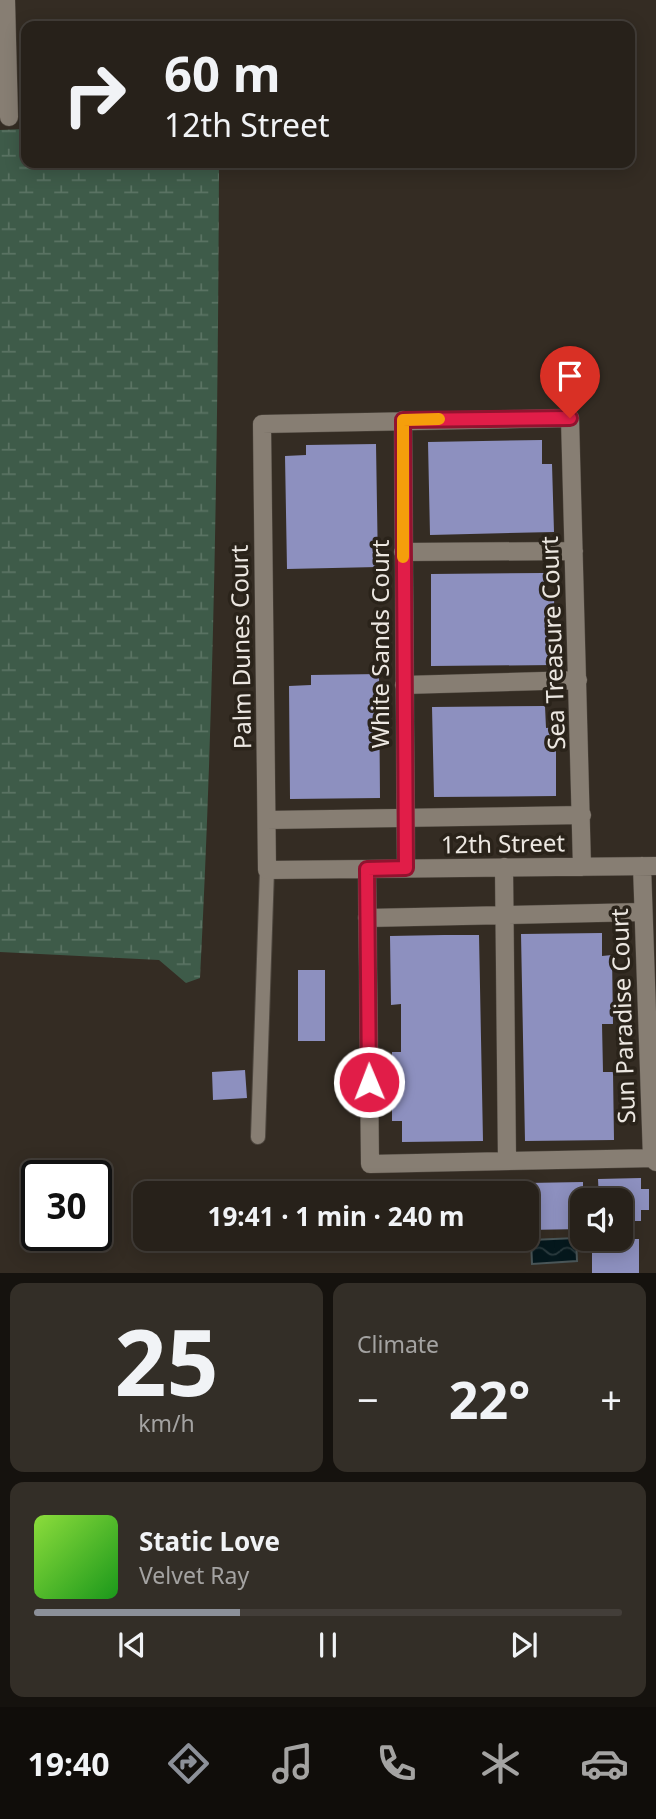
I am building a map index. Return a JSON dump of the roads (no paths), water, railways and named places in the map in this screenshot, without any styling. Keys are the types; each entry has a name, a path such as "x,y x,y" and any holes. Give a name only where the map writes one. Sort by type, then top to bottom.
{"street":[{"path":"6,0 9,117"},
{"name":"Sea Treasure Court","path":"403,420 570,418 582,867"},
{"name":"Palm Dunes Court","path":"267,870 262,424 403,420"},
{"name":"White Sands Court","path":"403,420 406,868"},
{"path":"403,552 574,551"},
{"path":"404,685 578,680"},
{"path":"267,820 582,815"},
{"name":"12th Street","path":"267,870 649,866"},
{"name":"Sun Paradise Court","path":"649,866 642,912 655,1159"},
{"path":"504,867 507,1160"},
{"path":"367,869 370,1164 655,1159"},
{"path":"367,918 642,912"}],"lane":[{"path":"258,1137 267,870"}],"water":[{"path":"570,1238 570,1251 577,1251 577,1261 532,1264 531,1251 539,1251 539,1240"}]}
